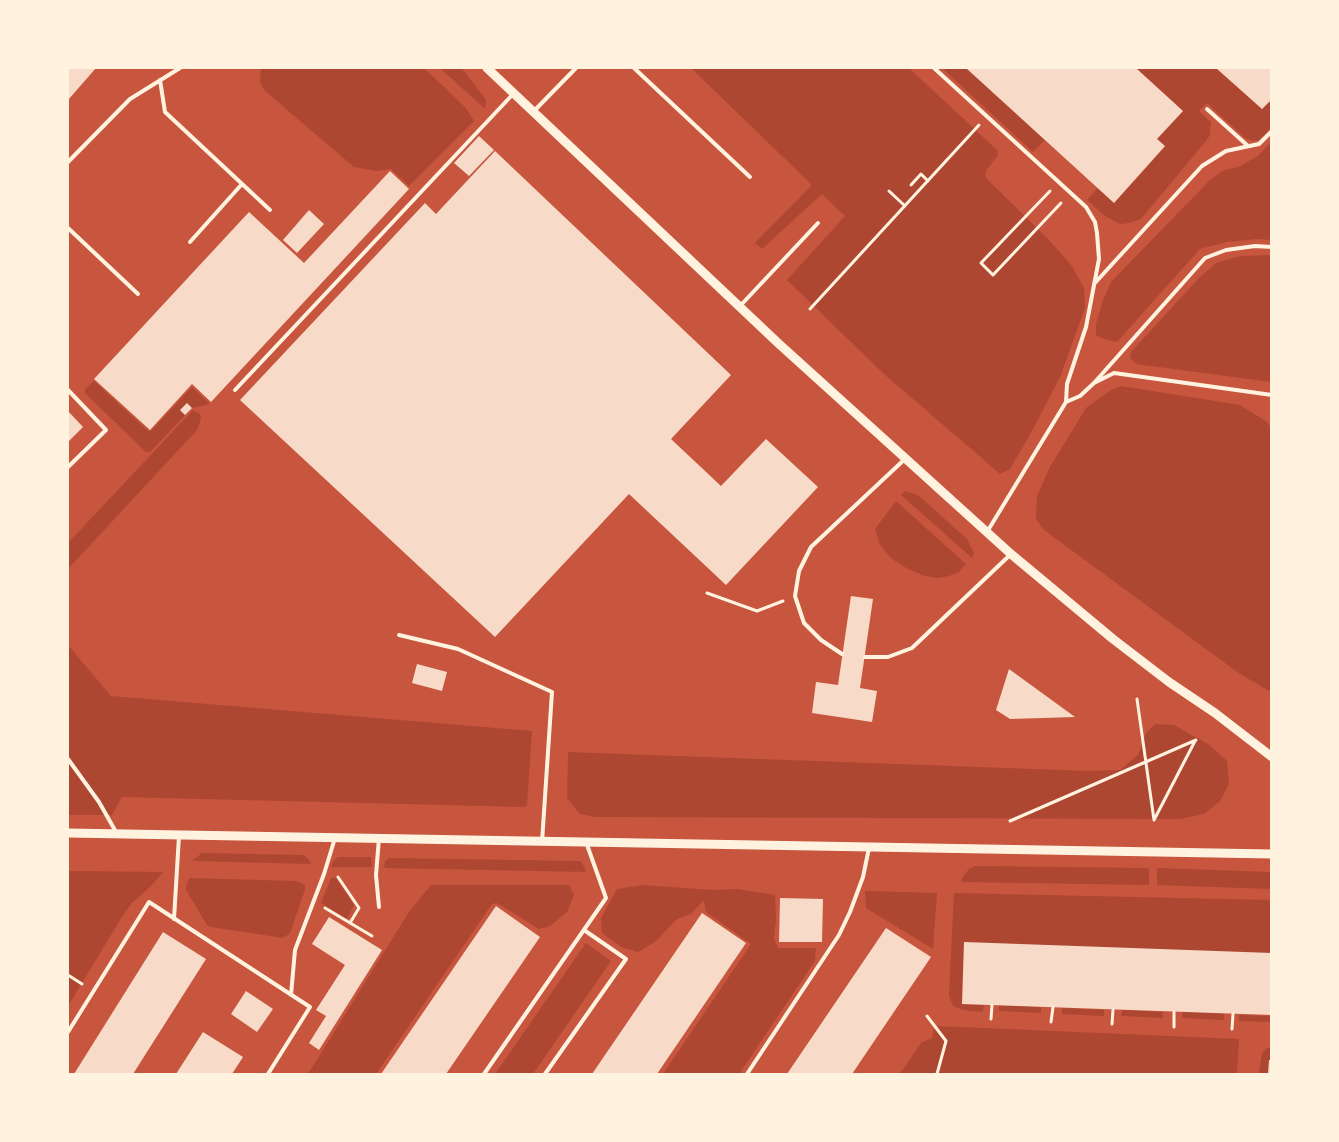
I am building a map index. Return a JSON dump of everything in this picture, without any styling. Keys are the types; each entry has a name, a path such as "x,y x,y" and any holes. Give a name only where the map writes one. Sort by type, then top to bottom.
{"street":[{"path":"487,68 778,343 1011,554 1113,639 1272,757"},
{"path":"68,833 1272,854"}],"lane":[{"path":"68,162 130,99 180,68"},
{"path":"534,111 576,68"},
{"path":"634,68 750,177"},
{"path":"934,68 1086,207 1095,222 1099,259 1086,328 1067,384 1066,402 987,532"},
{"path":"160,80 164,112 270,210"},
{"path":"236,390 514,93"},
{"path":"1207,109 1248,146"},
{"path":"1093,284 1202,166 1226,151 1259,144 1272,131"},
{"path":"190,242 242,184"},
{"path":"740,306 818,223"},
{"path":"68,228 138,294"},
{"path":"1066,402 1080,396 1094,383 1206,258 1226,250 1255,246 1272,247"},
{"path":"1094,383 1114,374 1272,395"},
{"path":"68,390 106,430 68,467"},
{"path":"842,654 821,640 804,623 795,596 799,571 811,547 906,458"},
{"path":"865,657 888,657 912,648 1011,554"},
{"path":"399,635 458,649 552,692 542,842"},
{"path":"68,759 99,802 117,834"},
{"path":"174,919 179,835"},
{"path":"291,995 295,950 335,838"},
{"path":"379,838 376,875 380,907"},
{"path":"484,1074 606,898 586,842"},
{"path":"747,1074 839,935 863,878 869,847"},
{"path":"68,1032 149,902 310,1007 268,1074"},
{"path":"546,1074 626,959 584,930"}],"path":[{"path":"810,309 987,116"},
{"path":"911,185 921,174 928,181"},
{"path":"1058,182 981,263 993,275 1070,193"},
{"path":"889,191 905,206"},
{"path":"707,593 757,611 795,596"},
{"path":"1010,821 1146,762 1196,740 1154,820 1149,781 1146,762 1137,699"},
{"path":"336,874 359,908 350,923"},
{"path":"313,901 372,936"},
{"path":"991,1019 992,1005"},
{"path":"1052,1022 1053,1007"},
{"path":"1112,1024 1113,1010"},
{"path":"1174,1012 1174,1026"},
{"path":"1232,1029 1233,1014"},
{"path":"928,1016 946,1041 937,1074"}],"shaded area":[{"path":"261,68 424,68 465,107 474,121 409,186 391,169 377,171 354,167 264,90 260,82"},
{"path":"440,68 461,68 486,100 485,109"},
{"path":"691,68 909,68 998,151 997,157 987,169 986,178 1049,240 1072,266 1084,288 1085,308 1060,377 1010,469 1000,474 885,375 787,280 845,216 822,194 762,249 755,243 812,185"},
{"path":"942,68 966,68 1045,140 1033,152"},
{"path":"1138,68 1216,68 1262,109 1269,102 1271,105 1271,128 1259,140 1253,141 1245,138 1207,103 1199,111 1211,122 1210,135 1206,141 1141,219 1120,224 1105,216 1087,200 1098,188 1114,203 1165,147 1157,139 1183,111"},
{"path":"1271,142 1271,240 1257,239 1227,242 1200,249 1117,342 1096,335 1096,324 1111,282 1209,181 1222,171 1238,167 1258,156"},
{"path":"1271,255 1271,382 1136,364 1130,358 1131,352 1199,278 1216,263 1240,256"},
{"path":"94,381 148,431 151,431 192,387 210,404 192,408 150,452 146,452 85,393 85,389"},
{"path":"1121,386 1240,405 1267,422 1271,428 1271,692 1240,674 1044,530 1036,519 1037,496 1050,467 1086,408 1111,390"},
{"path":"193,410 200,414 201,419 197,430 68,569 68,543"},
{"path":"905,491 918,495 967,539 974,553 972,558 901,495"},
{"path":"896,501 966,564 959,572 938,578 925,576 908,569 892,559 880,545 875,529"},
{"path":"68,645 111,696 532,731 527,805 525,807 122,797 112,815 68,815"},
{"path":"1155,724 1174,725 1208,744 1227,761 1229,784 1220,801 1204,814 1180,819 595,817 580,814 567,798 568,752 1088,771 1120,770 1138,755 1146,733"},
{"path":"202,853 304,855 311,864 192,861"},
{"path":"338,857 371,857 372,867 331,867 333,861"},
{"path":"389,858 580,861 586,872 384,868 385,862"},
{"path":"975,866 1149,868 1149,885 961,882 969,869"},
{"path":"1157,868 1271,872 1271,889 1157,885"},
{"path":"68,871 163,872 131,904 68,1006"},
{"path":"190,878 295,881 302,883 305,886 305,890 290,933 283,938 207,925 186,890"},
{"path":"331,878 336,878 354,905 347,919 321,903"},
{"path":"431,885 569,885 574,895 567,912 550,926 539,929 497,903 492,904 376,1074 308,1074 409,912"},
{"path":"643,885 713,890 737,889 775,895 776,919 774,938 778,948 816,948 815,961 739,1074 663,1074 751,944 706,912 704,900 691,914 677,919 655,942 638,952 621,947 602,933 601,918 617,889"},
{"path":"865,891 937,893 933,949 866,908"},
{"path":"954,893 1271,900 1271,953 962,1004 984,1005 983,1012 963,1010 953,1006 949,996"},
{"path":"586,943 611,961 533,1074 495,1074"},
{"path":"999,1005 1041,1007 1041,1013 999,1011"},
{"path":"1062,1008 1104,1010 1104,1016 1062,1014"},
{"path":"1122,1010 1163,1012 1163,1018 1121,1016"},
{"path":"1183,1012 1224,1014 1224,1020 1182,1018"},
{"path":"1239,1015 1271,1016 1271,1022 1239,1021"},
{"path":"937,1026 1239,1039 1237,1074 900,1074 921,1043 932,1038 934,1028"},
{"path":"1267,1048 1271,1048 1268,1074 1259,1074 1262,1053"}],"building":[{"path":"68,68 96,68 68,100"},
{"path":"966,68 1138,68 1183,111 1157,139 1165,146 1114,203"},
{"path":"1216,68 1272,68 1272,99 1262,109"},
{"path":"479,136 494,150 469,176 454,163"},
{"path":"495,151 731,375 671,439 721,486 766,439 818,487 726,585 629,494 495,637 240,400 425,203 436,214"},
{"path":"390,171 409,189 211,402 192,384 150,430 94,379 249,212 304,263"},
{"path":"309,210 324,224 297,253 283,240"},
{"path":"187,403 192,408 185,415 180,410"},
{"path":"68,411 83,427 68,442"},
{"path":"851,596 873,599 860,688 877,691 872,722 812,713 816,682 838,685"},
{"path":"417,664 447,672 442,691 412,683"},
{"path":"1009,669 1075,717 1010,719 996,710"},
{"path":"780,898 823,899 822,942 779,942"},
{"path":"496,906 540,937 446,1074 381,1074"},
{"path":"702,913 746,943 657,1074 592,1074"},
{"path":"329,917 382,950 319,1050 309,1043 326,1016 316,1010 345,965 312,944"},
{"path":"886,928 931,957 852,1074 787,1074"},
{"path":"163,932 206,959 133,1074 74,1074"},
{"path":"964,942 1272,953 1272,1015 962,1004"},
{"path":"246,991 273,1009 257,1032 231,1014"},
{"path":"203,1032 243,1057 232,1074 176,1074"},
{"path":"1269,1060 1272,1060 1272,1074 1268,1074"}]}
